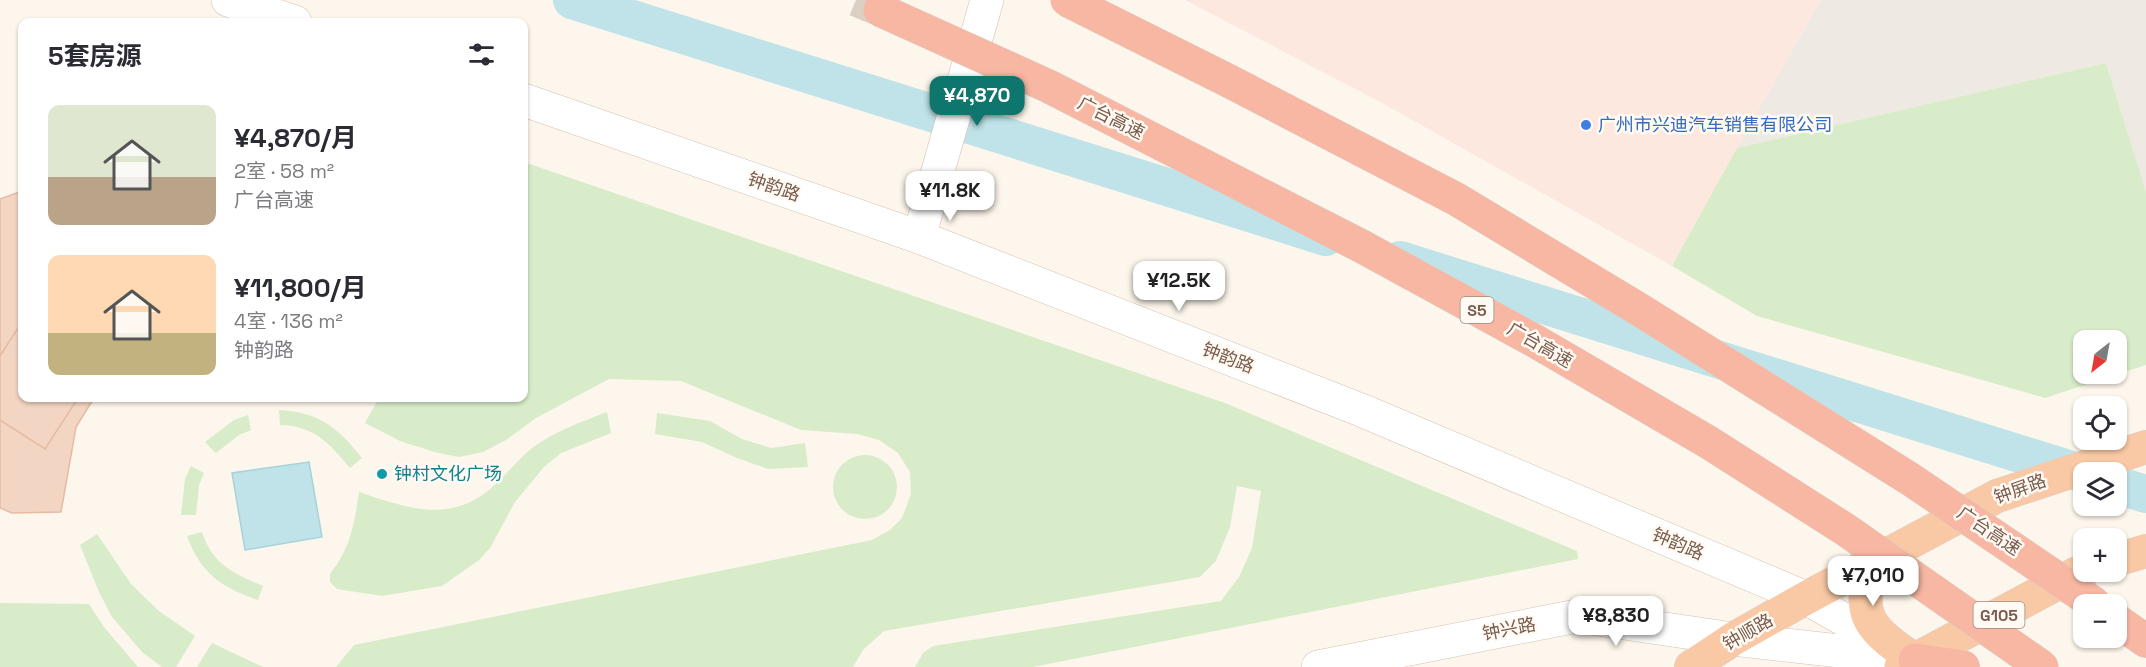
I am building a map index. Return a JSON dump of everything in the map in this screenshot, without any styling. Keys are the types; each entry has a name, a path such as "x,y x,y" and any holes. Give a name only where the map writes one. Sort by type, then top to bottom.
{"highway":[{"name":"广台高速","path":"1067,0 1240,86 1456,199 1640,310 1910,479 2080,594"},
{"name":"广台高速","path":"880,10 1048,86 1363,247 1535,341 1708,442 1846,530 2042,667"},
{"name":"钟屏路","path":"1806,598 1997,496 2146,447"},
{"path":"2127,557 2146,551"},
{"path":"1878,561 1871,572 1866,589 1866,608 1871,624 1908,663 1963,667"},
{"name":"G105","path":"1908,663 2073,574"},
{"name":"钟顺路","path":"1691,667 1733,639 1806,598"},
{"path":"2127,628 2146,641"}],"main road":[{"path":"228,0 283,18"},
{"path":"919,237 987,0"},
{"name":"钟韵路","path":"528,101 919,237 1361,410 1806,598 1908,663"},
{"name":"钟兴路","path":"1318,667 1577,616 1908,663"}],"shaded area":[{"name":"广州市兴迪汽车销售有限公司","path":"1185,0 1821,0 1672,266 1382,103"},
{"path":"1821,0 2146,0 2146,192 2106,63 1737,148"}],"green space":[{"path":"2106,63 2146,192 2146,365 2127,371 2127,330 2073,330 2073,384 2088,384 2045,398 1757,316 1672,266 1737,148"},
{"path":"528,163 1225,403 1577,551 1578,559 1033,667 915,667 923,653 933,646 1221,601 1239,577 1252,548 1261,491 1237,486 1230,527 1216,561 1200,577 884,631 863,650 853,667 336,667 354,645 872,540 890,530 902,518 911,494 910,472 898,453 879,440 857,434 801,430 681,381 609,379 536,418 506,440 483,452 459,457 400,441 365,423 377,402 528,402"},
{"path":"279,410 293,411 317,418 345,438 362,458 350,468 328,444 312,432 280,425"},
{"path":"607,412 611,433 561,453 544,467 515,502 490,548 479,560 442,586 382,596 337,589 330,582 330,574 347,545 359,492 409,507 442,510 457,507 489,490 541,442 568,427"},
{"path":"657,413 710,421 742,439 771,448 805,443 808,467 768,469 702,442 655,434"},
{"path":"248,415 251,430 239,435 216,453 205,442 234,420"},
{"path":"865,455 883,461 891,469 897,487 891,505 883,513 865,519 847,513 839,505 833,487 839,469 847,461"},
{"path":"191,466 204,473 199,485 196,515 181,515 185,479"},
{"path":"202,532 218,560 233,572 263,586 258,600 233,590 206,570 187,536"},
{"path":"97,534 131,584 159,611 195,636 176,667 162,667 142,652 112,617 80,545"},
{"path":"0,603 89,604 104,627 138,667 0,667"},
{"path":"212,643 263,667 197,667"}],"water":[{"path":"309,462 322,537 245,550 232,473"}],"building":[{"path":"18,192 18,402 92,402 76,427 61,512 12,513 0,508 0,199"},
{"path":"18,328 18,402 75,402 45,449 0,420 0,356"}],"waterway":[{"path":"572,0 1326,237"},
{"path":"1400,260 2073,471"},
{"path":"2127,488 2146,494"}],"tunnel":[{"path":"856,0 880,10"}],"place":[{"name":"广州市兴迪汽车销售有限公司","path":"1586,125"},
{"name":"钟村文化广场","path":"382,474"}]}
